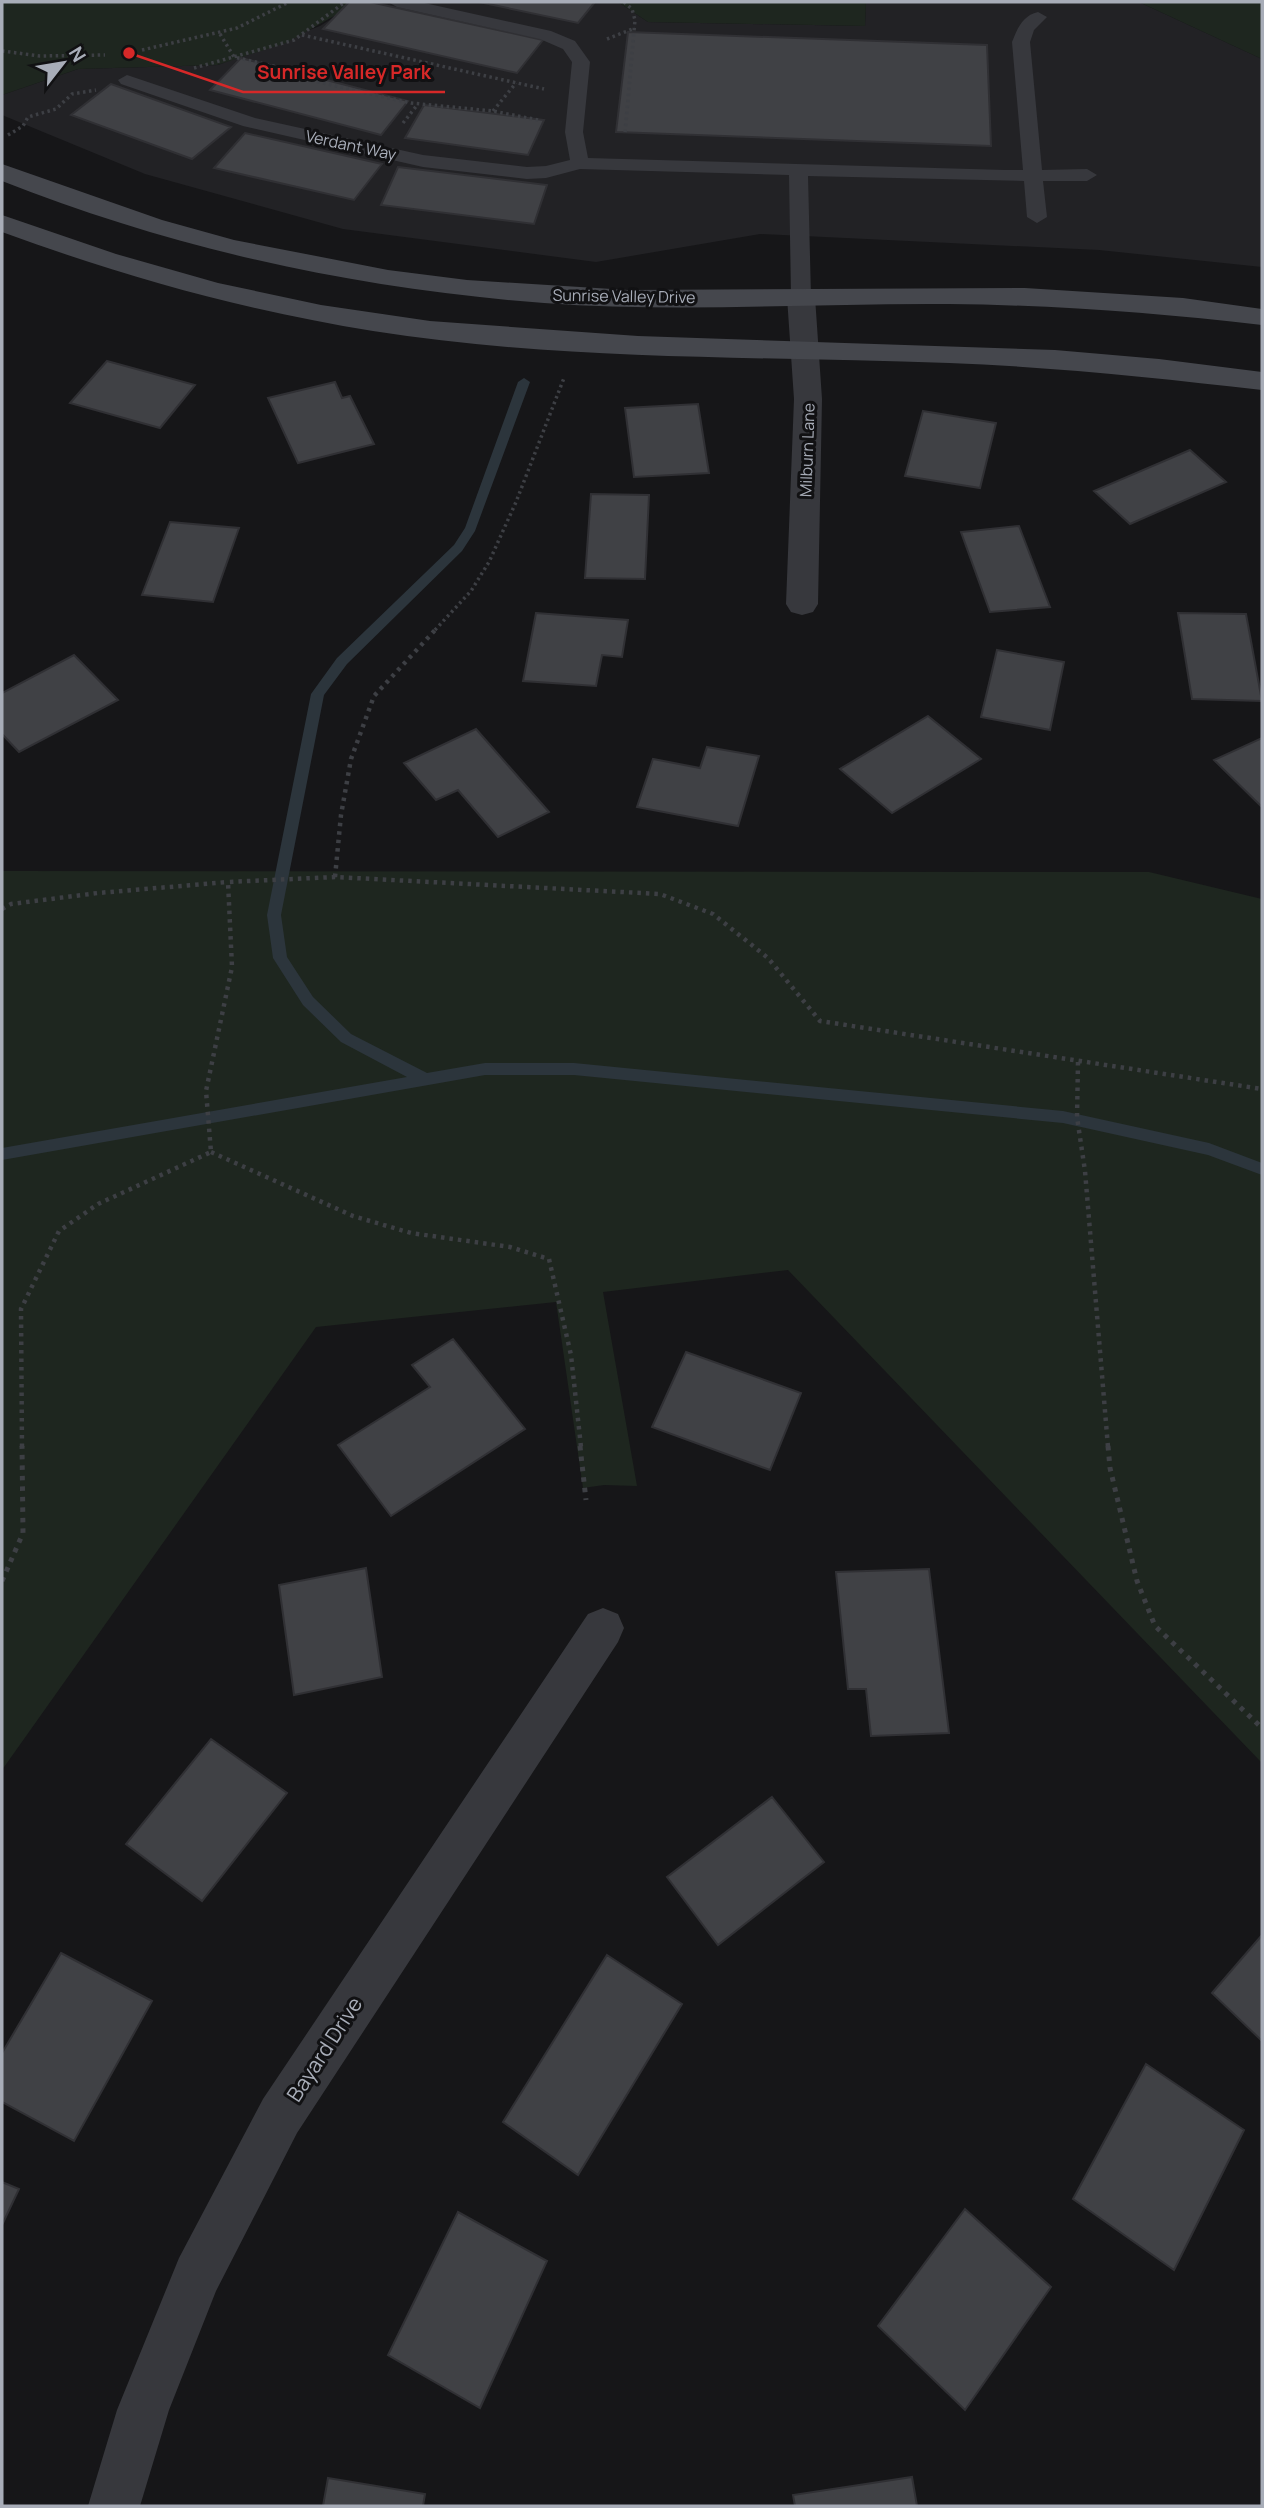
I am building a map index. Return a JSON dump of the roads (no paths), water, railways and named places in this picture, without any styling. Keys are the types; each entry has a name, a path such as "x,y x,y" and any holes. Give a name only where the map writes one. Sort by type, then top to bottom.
{"main road":[{"name":"Sunrise Valley Drive","path":"2,172 71,199 189,236 279,259 374,276 479,289 572,296 1049,298 1187,308 1262,317"},
{"path":"2,223 103,259 173,279 307,311 429,330 563,341 1087,361 1262,381"}],"street":[{"name":"Milburn Lane","path":"802,297 808,399 802,604"},
{"name":"Bayard Drive","path":"114,2506 143,2410 197,2276 280,2116 603,1628"}],"lane":[{"path":"397,2 545,35 569,45 581,62 574,132 580,163"},
{"path":"1037,217 1021,42 1026,28 1038,17"},
{"name":"Verdant Way","path":"127,80 250,122 423,161 527,173 546,172 580,163 1087,175"},
{"path":"799,170 802,297"}],"waterway":[{"path":"423,1078 346,1038 308,1001 280,958 274,915 318,694 342,661 458,548 471,528 524,382"},
{"path":"2,1154 485,1069 574,1069 1063,1117 1209,1149 1262,1169"}],"place":[{"name":"Sunrise Valley Park","path":"129,53"}]}
